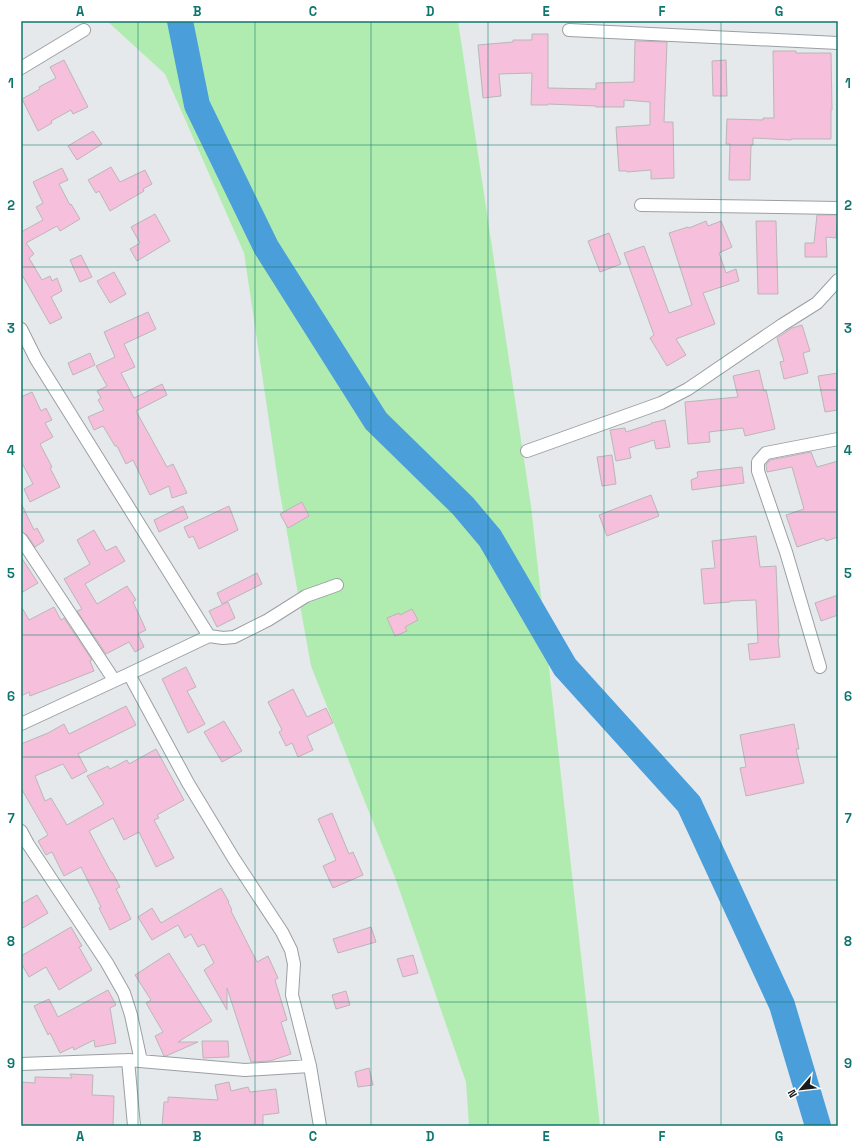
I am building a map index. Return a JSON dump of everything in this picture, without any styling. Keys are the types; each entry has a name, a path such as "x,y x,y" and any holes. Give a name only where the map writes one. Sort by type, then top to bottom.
{"street":[{"path":"21,68 84,30"},
{"path":"569,30 838,43"},
{"path":"641,205 838,208"},
{"path":"527,451 661,403 688,389 817,303 838,280"},
{"path":"21,329 36,359 209,636"},
{"path":"820,667 786,552 758,471 758,462 766,453 838,439"},
{"path":"21,539 114,680"},
{"path":"21,724 209,636 223,638 234,637 268,620 306,596 337,586"},
{"path":"129,674 188,783 234,859 282,932 291,950 294,964 292,995 310,1066 320,1126"},
{"path":"21,831 28,844 107,963 124,993 131,1015 141,1062"},
{"path":"21,1064 128,1060 244,1070 310,1066"},
{"path":"128,1060 134,1126"}],"green space":[{"path":"107,21 458,21 531,506 600,1126 469,1126 466,1082 396,880 311,666 279,488 244,253 165,74"}],"building":[{"path":"532,34 548,34 548,88 596,89 596,83 634,82 635,41 667,42 664,122 673,122 674,178 651,179 651,170 627,172 619,171 616,127 650,125 650,102 624,100 624,107 548,104 531,105 532,73 499,74 501,96 483,98 478,45 513,42 513,40 532,40"},
{"path":"773,51 796,51 796,53 831,53 831,139 791,140 753,138 753,145 751,145 750,180 729,180 730,144 726,144 727,119 763,120 763,118 774,118"},
{"path":"64,60 88,107 73,114 71,110 51,121 52,123 38,131 22,99 40,89 39,87 56,78 50,67"},
{"path":"726,60 727,96 713,96 712,61"},
{"path":"93,131 102,144 77,160 68,146"},
{"path":"111,167 120,182 145,170 152,184 143,189 144,191 110,211 99,191 96,193 88,180"},
{"path":"62,168 68,180 59,184 70,205 71,204 80,219 60,231 57,226 26,243 34,254 29,258 42,280 50,276 52,281 57,278 62,291 51,297 62,318 50,324 21,273 21,232 43,220 36,207 43,203 33,182"},
{"path":"155,214 170,241 137,261 130,249 140,243 131,227"},
{"path":"817,215 838,215 836,238 826,237 827,257 805,257 805,243 814,243"},
{"path":"706,221 708,226 721,221 732,247 719,253 726,273 736,269 739,281 703,293 715,324 676,339 686,355 667,366 650,338 654,335 624,253 644,246 669,313 692,305 669,233 688,227 689,228"},
{"path":"756,221 776,221 778,294 758,294"},
{"path":"609,233 621,264 600,272 588,241"},
{"path":"81,255 92,277 80,282 70,260"},
{"path":"114,272 126,294 110,303 97,281"},
{"path":"148,312 156,329 124,344 135,367 121,373 134,398 162,384 167,395 136,411 167,467 173,464 187,493 172,498 169,486 150,495 133,460 126,464 117,446 115,446 103,426 94,430 88,417 104,410 98,400 101,398 97,391 107,386 96,366 115,357 104,332"},
{"path":"802,325 810,351 803,353 808,373 784,379 780,362 784,361 777,338 792,328"},
{"path":"90,353 95,365 73,375 68,363"},
{"path":"759,370 764,391 766,390 775,429 745,436 743,428 709,432 710,442 688,444 685,402 738,397 733,376"},
{"path":"838,373 838,410 825,412 818,376"},
{"path":"32,392 41,411 46,408 52,420 45,423 53,437 40,444 60,487 30,502 24,489 33,484 21,461 21,397"},
{"path":"665,420 670,447 656,449 654,440 629,448 631,458 616,461 610,430 625,428 626,432 651,423"},
{"path":"811,452 817,467 838,461 838,537 826,541 824,538 797,547 786,515 804,509 792,467 767,472 766,465 770,460"},
{"path":"612,455 616,484 602,486 597,457"},
{"path":"742,467 744,483 692,490 691,480 698,477 697,472"},
{"path":"651,495 659,516 607,536 599,515"},
{"path":"302,502 309,516 288,528 280,514"},
{"path":"21,503 34,530 37,528 44,541 35,547 27,535 21,532"},
{"path":"183,506 188,518 159,532 154,520"},
{"path":"229,506 238,530 199,549 193,536 189,538 184,527"},
{"path":"94,530 106,551 116,546 125,561 85,584 97,604 127,586 136,600 133,602 146,630 138,634 144,647 135,652 129,642 106,654 77,611 82,609 64,579 90,564 77,540"},
{"path":"756,536 760,567 776,566 778,639 780,657 750,660 748,644 758,643 756,600 704,604 701,569 715,568 712,541"},
{"path":"21,557 38,583 21,593"},
{"path":"257,573 262,584 222,604 217,593"},
{"path":"838,595 838,615 821,621 815,603"},
{"path":"228,602 235,618 217,627 209,611"},
{"path":"21,606 29,620 54,607 61,620 64,618 92,660 90,661 94,671 30,696 29,692 21,696"},
{"path":"412,609 418,620 405,627 407,631 395,636 387,618 399,613 400,615"},
{"path":"186,667 196,687 187,691 205,724 188,733 162,679"},
{"path":"293,689 307,717 326,708 333,723 307,736 313,750 298,757 292,743 286,746 279,732 282,730 268,702"},
{"path":"126,706 136,725 78,754 87,771 72,779 63,764 35,776 45,801 51,798 67,825 104,804 87,776 108,766 110,769 127,760 129,764 156,749 184,800 157,815 159,818 154,820 174,858 156,867 139,832 124,840 113,818 89,831 120,887 116,889 131,919 110,930 99,908 101,907 81,867 64,876 52,852 46,855 38,841 48,835 21,788 21,744 48,733 64,724 69,734"},
{"path":"224,721 242,751 222,762 204,732"},
{"path":"794,724 799,749 796,749 804,783 746,796 740,768 746,767 740,735"},
{"path":"332,813 349,854 353,852 363,875 333,888 323,866 336,860 318,819"},
{"path":"221,888 257,962 268,956 278,978 275,980 287,1020 281,1022 291,1054 270,1061 251,1062 227,988 227,1010 204,970 214,963 204,944 198,947 191,934 185,938 178,925 152,940 138,917 152,908 161,923"},
{"path":"37,895 48,913 21,929 21,904"},
{"path":"71,927 82,946 79,947 92,970 59,990 46,967 29,977 21,963 21,956"},
{"path":"371,927 376,942 338,953 333,939"},
{"path":"169,953 212,1021 178,1042 198,1042 164,1056 155,1036 163,1032 146,1003 151,1000 135,975"},
{"path":"413,955 418,973 403,977 397,959"},
{"path":"108,990 116,1005 110,1008 116,1043 95,1047 94,1040 74,1050 73,1047 60,1053 50,1033 48,1035 34,1006 49,999 58,1017"},
{"path":"346,991 350,1005 336,1009 332,995"},
{"path":"202,1041 228,1041 229,1057 203,1058"},
{"path":"369,1068 373,1085 358,1087 355,1072"},
{"path":"70,1074 93,1075 92,1095 114,1096 113,1126 21,1126 21,1082 35,1083 35,1077 72,1078"},
{"path":"229,1082 231,1091 248,1087 250,1092 276,1089 279,1113 263,1115 263,1126 162,1126 164,1102 168,1102 168,1097 218,1100 215,1085"}],"waterway":[{"path":"180,21 197,105 266,247 376,421 463,506 490,538 565,667 689,804 782,1005 818,1126"}]}
